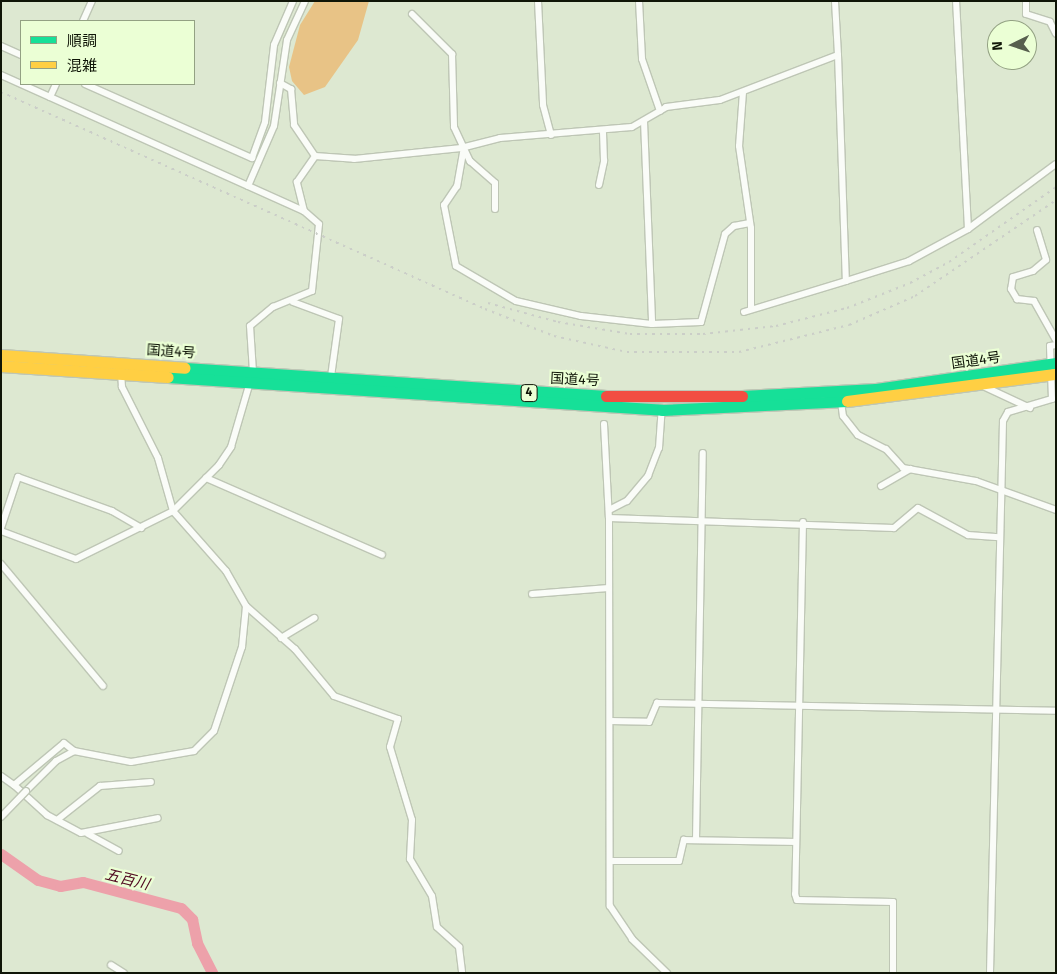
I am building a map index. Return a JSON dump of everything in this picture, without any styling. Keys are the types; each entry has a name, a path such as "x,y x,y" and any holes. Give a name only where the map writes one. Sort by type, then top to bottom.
{"highway":[{"name":"国道4号","path":"1,355 251,378 662,410 841,402 983,386 1054,369"},
{"name":"国道4号","path":"1,366 121,374 251,378 331,377 534,393 661,398 840,393 1054,369"}],"street":[{"path":"83,20 92,1"},
{"path":"248,186 265,122 274,45 293,1"},
{"path":"255,160 274,126 287,40 305,1"},
{"path":"538,1 542,105 551,135"},
{"path":"639,1 642,59 660,111"},
{"path":"835,1 846,281"},
{"path":"956,1 968,229"},
{"path":"1026,1 1026,14 1050,22 1056,34"},
{"path":"412,14 452,54 452,116 464,147 474,165 495,183 494,209"},
{"path":"1,46 20,55"},
{"path":"315,156 354,159 464,147 500,138 603,133 644,121 660,111 743,92 838,55"},
{"path":"1,75 20,84"},
{"path":"280,83 291,89 294,125 315,156"},
{"path":"22,85 304,211 319,224 313,288 293,302 273,307 250,326 251,378 230,447 206,478 173,511 141,528 76,559 1,529 18,477 112,511 141,528"},
{"path":"50,98 56,85"},
{"path":"87,85 255,160"},
{"path":"743,92 738,146 750,222 751,308"},
{"path":"644,121 652,324"},
{"path":"599,185 604,161 603,133"},
{"path":"464,147 457,186 444,205 456,266 516,301 581,316 652,324 701,322 725,234 734,226 750,222"},
{"path":"304,211 297,182 315,156"},
{"path":"744,312 751,308 909,261 968,229 1056,164"},
{"path":"1036,230 1046,260 1033,271 1013,277 1011,289 1017,299 1034,301 1056,340"},
{"path":"293,302 339,318 331,377"},
{"path":"990,973 999,537 1004,416 1052,399 1054,369 1050,346 1056,345"},
{"path":"121,374 122,388 158,458 173,511 226,571 246,606 281,638 334,696 398,719 390,747 412,820 410,859 432,896 437,927 459,947 462,973"},
{"path":"983,386 1030,408"},
{"path":"609,510 627,501 648,476 658,448 662,410 661,398"},
{"path":"841,402 844,416 858,435 886,449 898,465 911,469 955,475 1056,510"},
{"path":"604,424 609,510 610,860 613,913 667,973"},
{"path":"696,840 703,453"},
{"path":"881,486 911,469"},
{"path":"206,478 382,555"},
{"path":"609,518 803,522 899,527 918,508 968,535 999,537"},
{"path":"803,522 796,842 797,900 893,902 893,973"},
{"path":"1,564 103,686"},
{"path":"532,594 609,588"},
{"path":"14,785 64,743 74,751 131,762 179,756 203,744 220,716 242,648 246,606"},
{"path":"281,638 314,618"},
{"path":"610,721 649,722 657,703 1056,711"},
{"path":"1,817 56,761 74,751"},
{"path":"1,776 57,820 119,851"},
{"path":"57,820 100,786 151,782"},
{"path":"88,834 158,818"},
{"path":"610,860 679,861 681,842 696,840 796,842"},
{"path":"111,965 124,973"}],"shaded area":[{"path":"315,1 369,1 358,40 325,87 304,95 292,81 289,67 300,25"}],"waterway":[{"name":"五百川","path":"1,854 38,880 60,886 83,882 181,908 192,919 197,943 212,973"}],"railway":[{"path":"1,92 485,309 554,336 627,352 739,352 849,325 915,296 1056,200"},
{"path":"488,303 558,322 630,334 703,334 776,326 847,308 910,283 949,262 1056,187"}],"traffic: fast":[{"path":"742,396 876,389 1056,363"},
{"path":"185,368 606,396"},
{"path":"168,377 662,410 847,401"}],"traffic: slow":[{"path":"1,355 185,368"},
{"path":"1,366 168,377"},
{"path":"847,401 1056,374"}],"traffic: jam":[{"path":"606,396 742,396"}]}
